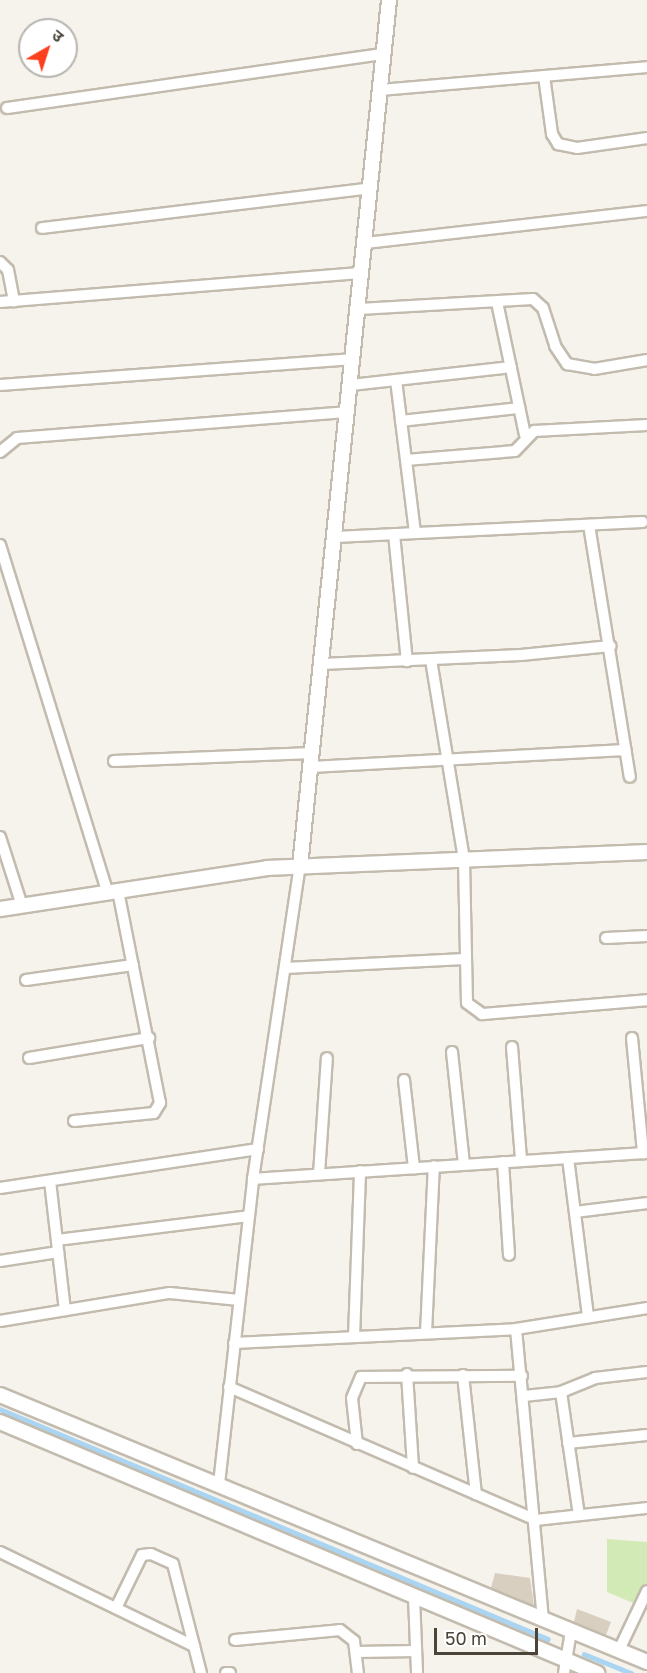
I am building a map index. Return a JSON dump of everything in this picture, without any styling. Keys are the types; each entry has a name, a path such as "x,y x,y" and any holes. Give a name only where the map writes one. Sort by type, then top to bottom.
{"street":[{"path":"219,1484 253,1179 300,866 349,412 389,0"},
{"path":"7,108 384,54"},
{"path":"380,90 647,67"},
{"path":"544,76 550,125 558,144 577,148 647,138"},
{"path":"42,228 371,188"},
{"path":"366,243 647,211"},
{"path":"0,262 8,270 14,301"},
{"path":"0,302 363,273"},
{"path":"359,309 538,301 559,355 573,367 594,369 647,360"},
{"path":"406,460 515,451 522,448 525,435 497,302"},
{"path":"0,385 354,359"},
{"path":"351,385 511,368"},
{"path":"396,380 415,533"},
{"path":"401,421 519,408"},
{"path":"0,452 17,438 349,412"},
{"path":"525,435 647,425"},
{"path":"335,537 643,522"},
{"path":"590,525 630,777"},
{"path":"394,534 407,661"},
{"path":"1,550 113,892 133,965 160,1094 158,1110 75,1122"},
{"path":"322,664 431,660 611,646"},
{"path":"431,660 464,860 465,994 475,1012 647,1000"},
{"path":"311,768 626,750"},
{"path":"114,761 312,753"},
{"path":"0,837 22,906"},
{"path":"0,909 300,866 647,852"},
{"path":"606,938 647,936"},
{"path":"285,968 465,959"},
{"path":"26,980 133,965"},
{"path":"29,1058 148,1038"},
{"path":"253,1179 645,1153 633,1038"},
{"path":"512,1047 521,1160"},
{"path":"452,1052 464,1164"},
{"path":"319,1174 327,1058"},
{"path":"404,1080 414,1168"},
{"path":"0,1188 258,1149"},
{"path":"568,1158 588,1316"},
{"path":"503,1162 508,1255"},
{"path":"426,1333 434,1166"},
{"path":"354,1337 360,1172"},
{"path":"50,1181 65,1310"},
{"path":"575,1212 647,1203"},
{"path":"57,1240 249,1216"},
{"path":"0,1261 58,1252"},
{"path":"0,1321 170,1293 239,1300"},
{"path":"234,1343 516,1329 647,1308"},
{"path":"516,1329 536,1520 543,1620"},
{"path":"524,1396 561,1392 595,1378 647,1372"},
{"path":"357,1444 355,1382 382,1374 522,1376"},
{"path":"407,1374 413,1468"},
{"path":"463,1375 476,1494"},
{"path":"229,1387 536,1520 647,1508"},
{"path":"561,1392 579,1515"},
{"path":"0,1395 647,1662"},
{"path":"0,1422 414,1597 564,1666 597,1673"},
{"path":"568,1443 647,1435"},
{"path":"0,1552 194,1646"},
{"path":"116,1608 142,1555 161,1558 178,1571 201,1673"},
{"path":"619,1650 642,1606 647,1591"},
{"path":"414,1597 417,1673"},
{"path":"235,1640 340,1630 354,1641 358,1673"},
{"path":"564,1666 571,1631"},
{"path":"356,1652 416,1651"}],"green space":[{"path":"607,1539 647,1542 647,1585 633,1603 607,1592"}],"building":[{"path":"495,1573 530,1578 534,1606 491,1588"},
{"path":"577,1609 611,1622 606,1635 574,1622"}],"waterway":[{"path":"0,1409 548,1639"},
{"path":"584,1654 631,1673"}]}
